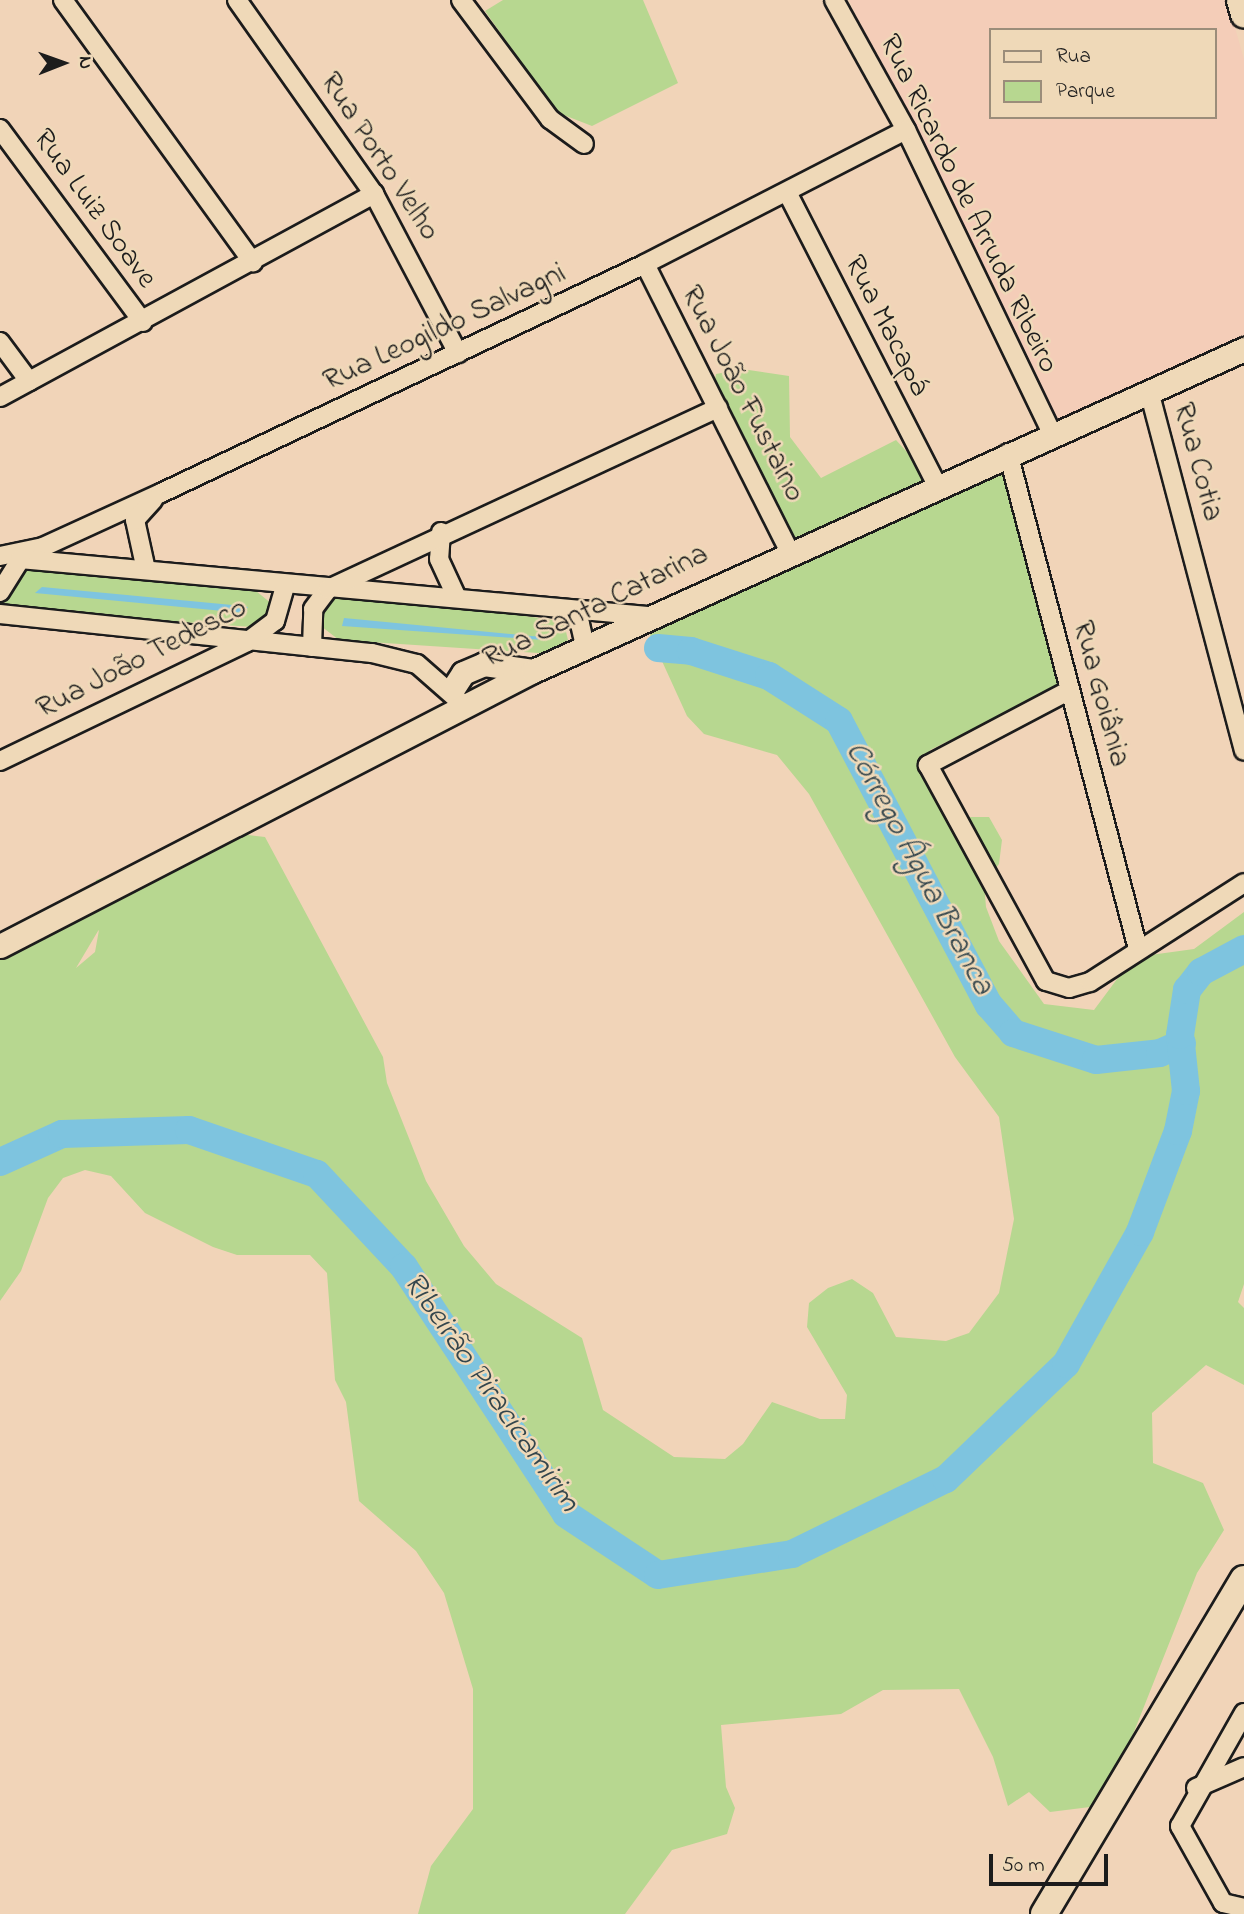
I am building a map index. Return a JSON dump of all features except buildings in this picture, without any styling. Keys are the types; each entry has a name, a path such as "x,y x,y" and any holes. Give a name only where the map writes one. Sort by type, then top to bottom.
{"main road":[{"path":"1240,0 1244,14"},
{"path":"1044,1914 1244,1579"},
{"path":"1062,1914 1244,1609"}],"street":[{"path":"63,0 253,262"},
{"name":"Rua Porto Velho","path":"237,0 374,194 458,353"},
{"name":"Rua Ricardo de Arruda Ribeiro","path":"834,0 906,130 1052,434"},
{"path":"468,2 550,119 584,144"},
{"name":"Rua Luiz Soave","path":"0,129 143,322"},
{"name":"Rua Leogildo Salvagni","path":"0,556 43,547 161,493 645,264 906,130"},
{"name":"Rua Macapá","path":"787,192 937,485"},
{"path":"0,397 143,322 374,194"},
{"name":"Rua João Fustaino","path":"645,264 789,550"},
{"path":"0,342 29,381"},
{"name":"Rua Santa Catarina","path":"0,946 457,699 533,671 789,550 1240,353"},
{"name":"Rua Cotia","path":"1149,391 1244,751"},
{"path":"312,647 313,609 336,585 441,532 718,408"},
{"name":"Rua Goiânia","path":"1008,453 1138,949"},
{"path":"146,570 135,520 161,493"},
{"path":"441,532 439,559 457,598"},
{"path":"0,556 285,586 336,585 563,610 647,616"},
{"path":"0,592 21,559"},
{"name":"Rua João Tedesco","path":"0,761 247,642 275,621 285,586"},
{"path":"563,610 580,624 585,646"},
{"path":"0,614 312,647 417,664 457,699 463,673 484,664 533,671"},
{"path":"1070,690 928,765 1045,981 1069,988 1090,982 1244,883"},
{"path":"1244,1713 1196,1788 1180,1826 1184,1842 1223,1903 1244,1908"},
{"path":"1196,1788 1244,1767"}],"shaded area":[{"path":"849,0 1227,0 1244,59 1244,343 1055,438"}],"green space":[{"path":"503,0 643,0 678,83 592,126 556,112 485,11"},
{"path":"742,369 789,376 790,437 821,478 896,440 929,476 976,461 995,476 1004,473 1061,685 999,725 983,724 930,750 929,757 965,817 989,817 1002,840 999,864 984,883 986,907 999,941 1044,1004 1094,1010 1123,971 1143,956 1194,949 1244,912 1244,1284 1238,1302 1244,1308 1244,1385 1206,1365 1152,1413 1153,1463 1203,1483 1224,1530 1197,1573 1124,1757 1098,1806 1050,1812 1029,1792 1008,1806 993,1757 959,1689 883,1690 841,1714 721,1725 726,1787 735,1808 727,1834 672,1850 625,1914 418,1914 431,1866 473,1809 473,1689 444,1593 416,1551 359,1501 346,1402 335,1380 327,1273 310,1255 237,1255 213,1247 145,1213 111,1176 85,1170 63,1178 48,1198 21,1271 0,1301 0,946 23,948 94,913 96,880 241,834 265,837 383,1057 387,1083 426,1181 464,1246 496,1284 582,1338 603,1410 674,1457 725,1459 743,1444 772,1402 820,1419 845,1419 847,1395 807,1327 809,1303 828,1288 852,1279 873,1293 896,1337 946,1341 969,1333 999,1293 1014,1219 999,1117 955,1057 809,794 777,755 704,734 687,716 646,626 776,552 790,534 712,399 716,374","holes":["99,930 95,952 76,968"]},
{"path":"82,569 256,591 277,608 265,628 0,609 0,600 27,570"},
{"path":"352,591 553,620 564,623 568,640 553,654 339,640 317,623 320,600"}],"water":[{"path":"42,587 248,607 244,613 35,593"},
{"path":"344,618 542,637 544,640 342,626"}],"waterway":[{"name":"Córrego Água Branca","path":"658,648 691,651 769,676 839,721 989,1005 1013,1033 1096,1060 1160,1053 1182,1043"},
{"name":"Ribeirão Piracicamirim","path":"0,1162 62,1134 189,1130 317,1174 404,1267 566,1514 658,1575 792,1554 946,1479 1066,1364 1140,1232 1178,1131 1186,1091 1180,1035 1187,990 1201,972 1244,949"}]}
